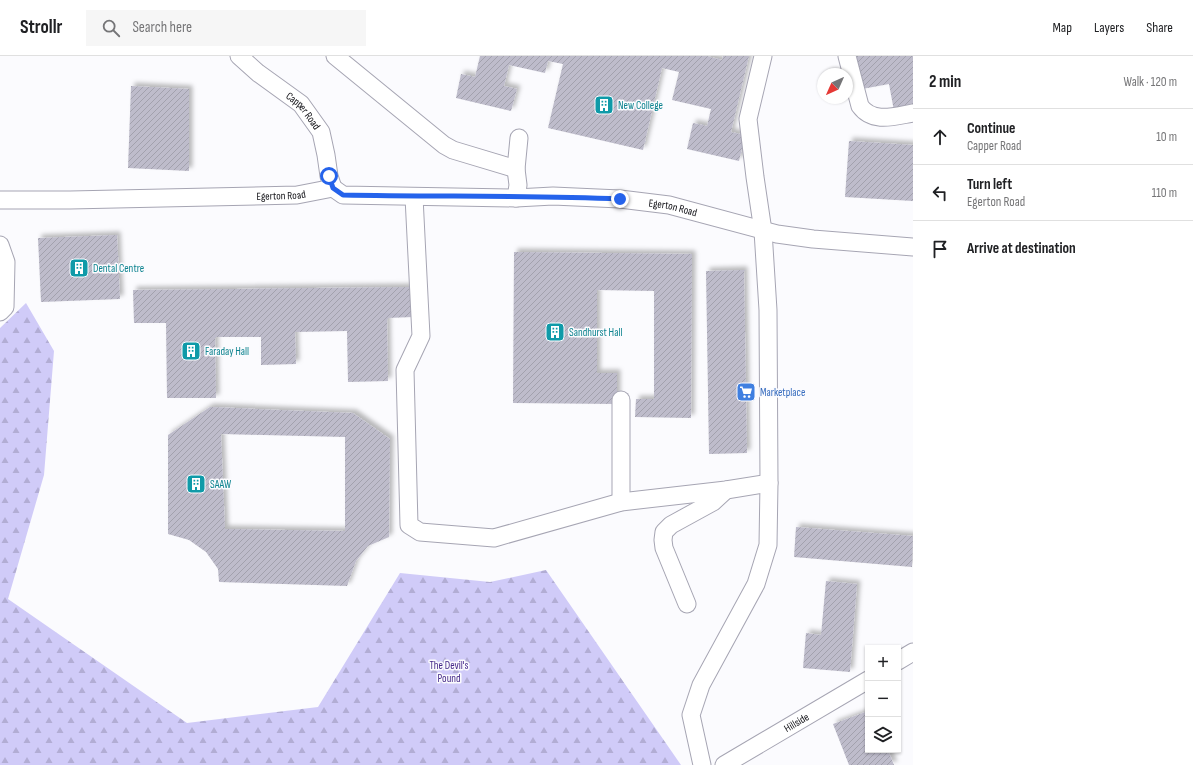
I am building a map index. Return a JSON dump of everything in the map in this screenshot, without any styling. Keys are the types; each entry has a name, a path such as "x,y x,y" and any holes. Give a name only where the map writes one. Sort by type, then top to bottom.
{"street":[{"name":"Capper Road","path":"239,56 258,73 301,104 321,132 329,176 333,188"},
{"path":"335,56 453,150 516,169"},
{"path":"702,765 691,715 701,685 756,584 768,544 768,310 763,231 748,119 764,56"},
{"path":"847,56 860,106 865,112 874,117 881,118 913,112"},
{"path":"516,198 518,185 516,169 519,138"},
{"name":"Egerton Road","path":"0,200 297,195 333,188 343,195 516,198 553,196 613,199 669,205 763,231 813,239 913,248"},
{"path":"414,197 421,336 405,370 409,525 420,532 494,538 621,502 726,490 769,483"},
{"path":"0,245 6,262 5,307 0,312"},
{"path":"621,400 621,502"},
{"path":"687,604 664,548 664,532 678,521 713,502 726,490"},
{"path":"901,659 913,652"},
{"name":"Hillside","path":"724,765 866,681"}],"green space":[{"name":"The Devil's Pound","path":"26,303 54,351 44,475 8,599 187,723 318,707 400,573 490,582 546,570 681,765 0,765 0,328"}],"building":[{"name":"New College","path":"480,56 707,56 722,60 723,56 749,56 731,132 745,135 739,161 687,149 693,123 707,126 711,109 672,100 679,72 662,68 643,150 548,128 563,64 548,61 545,73 509,65 504,86 517,89 511,111 456,98 461,74 475,77"},
{"path":"856,56 913,56 913,107 894,111 889,84 862,89"},
{"path":"131,86 189,89 189,171 128,168"},
{"path":"849,141 913,145 913,201 845,197"},
{"name":"Dental Centre","path":"117,235 120,299 41,302 38,238"},
{"name":"Sandhurst Hall","path":"514,252 692,254 691,418 635,417 636,399 654,399 654,291 597,290 597,373 617,373 617,404 513,403"},
{"path":"744,270 747,453 709,454 706,271"},
{"name":"Faraday Hall","path":"413,287 413,317 387,318 388,381 348,382 347,331 295,332 296,364 261,365 261,337 215,337 216,398 167,398 166,323 134,323 133,290"},
{"name":"SAAW","path":"210,407 353,413 390,439 389,537 368,546 356,561 347,586 219,582 218,569 206,552 189,540 168,534 168,435","holes":["221,434 345,437 345,531 225,529"]},
{"path":"796,527 913,536 912,567 794,557"},
{"path":"826,581 857,584 850,672 803,668 806,633 821,635"},
{"path":"865,712 865,753 889,753 894,765 849,765 833,724"}],"place":[{"name":"New College","path":"604,105"},
{"name":"Dental Centre","path":"79,268"},
{"name":"Sandhurst Hall","path":"555,332"},
{"name":"Faraday Hall","path":"191,351"},
{"name":"Marketplace","path":"746,392"},
{"name":"SAAW","path":"196,484"}],"route":[{"path":"329,176 333,188 343,195 516,198 553,196 620,199"}]}
